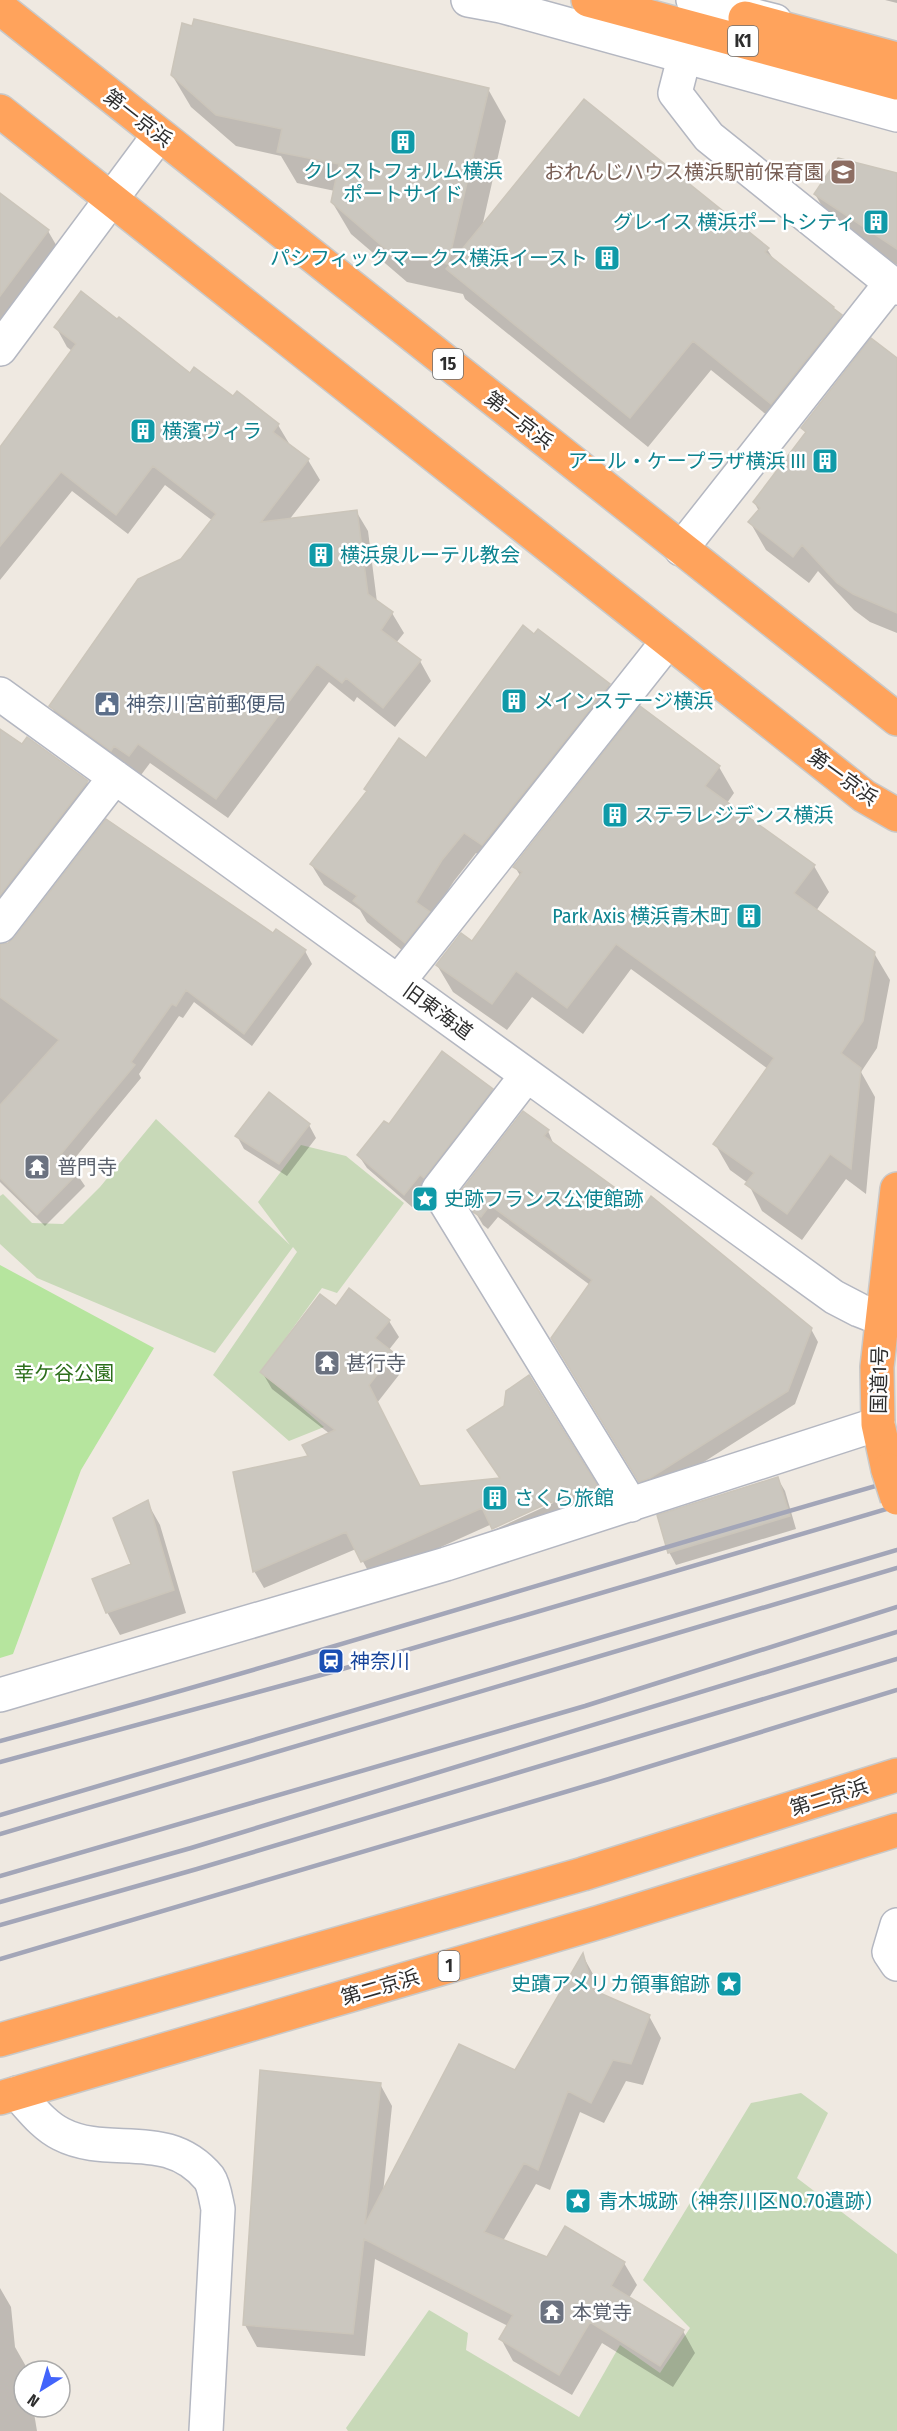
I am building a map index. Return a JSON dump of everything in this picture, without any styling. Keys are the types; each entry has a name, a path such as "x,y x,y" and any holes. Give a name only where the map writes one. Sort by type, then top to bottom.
{"highway":[{"name":"K1","path":"588,0 897,83"},
{"name":"K1","path":"677,0 897,58"},
{"name":"第一京浜","path":"0,8 897,719"},
{"name":"第一京浜","path":"0,111 864,796 897,815"},
{"name":"国道1号","path":"892,1484 878,1424 877,1367 897,1189"},
{"name":"第二京浜","path":"0,2040 583,1874 897,1775"},
{"name":"第二京浜","path":"9,2096 588,1926 897,1830"}],"street":[{"path":"468,0 501,6 897,115"},
{"path":"693,0 897,54"},
{"path":"681,549 894,285 709,137 675,93 684,58"},
{"path":"0,348 159,135"},
{"path":"398,982 668,641"},
{"name":"旧東海道","path":"0,694 834,1297 882,1319"},
{"path":"0,926 115,777"},
{"path":"528,1075 438,1190 631,1505"},
{"path":"0,1695 446,1564 878,1424"},
{"path":"897,1925 889,1952 897,1964"},
{"path":"9,2096 62,2135 94,2143 146,2145 181,2154 210,2179 218,2209 206,2431"}],"green space":[{"path":"156,1119 290,1245 258,1202 301,1145 346,1156 404,1203 337,1293 322,1288 261,1372 324,1427 289,1441 213,1375 297,1252 293,1247 215,1353 37,1278 0,1244 0,1196 3,1194 32,1223 63,1224 100,1187"},
{"name":"幸ケ谷公園","path":"0,1265 154,1348 81,1470 13,1654 0,1658"},
{"path":"801,2093 828,2113 797,2178 897,2254 897,2431 348,2431 346,2428 429,2310 468,2333 466,2350 579,2417 620,2345 660,2373 690,2328 643,2280 751,2103"}],"building":[{"name":"クレストフォルム横浜 ポートサイド","path":"194,19 489,88 448,264 388,251 331,202 339,164 277,152 282,129 216,115 171,75 182,23 192,26"},
{"name":"パシフィックマークス横浜イースト","path":"584,99 769,248 765,252 842,315 771,404 693,341 630,418 446,269"},
{"name":"グレイス 横浜ポートシティ","path":"838,158 897,173 897,249 814,194"},
{"path":"0,193 49,230 0,296"},
{"path":"81,291 117,319 119,317 190,373 194,367 233,396 237,391 279,424 273,432 309,459 261,522 357,510 368,594 393,612 381,630 421,660 383,708 346,678 342,683 317,664 216,799 138,744 129,756 114,746 111,751 49,706 138,579 181,559 216,514 153,466 116,515 61,472 0,546 0,447 76,344 54,327"},
{"path":"871,338 897,358 897,613 853,594 837,583 802,545 793,557 748,522 760,508 753,502 806,432 801,428"},
{"path":"523,625 534,634 538,629 610,684 482,845 464,833 442,860 416,902 430,912 405,943 353,901 357,896 310,864 367,791 364,789 399,738 426,758"},
{"path":"640,706 720,766 705,786 815,865 794,893 875,952 863,1021 841,1053 861,1068 851,1169 830,1154 787,1214 745,1184 754,1173 713,1144 774,1058 616,944 567,1008 516,971 492,1004 436,965 461,933 472,941 522,872 513,867"},
{"path":"0,729 22,744 27,737 88,781 0,895"},
{"path":"106,819 273,933 276,929 306,950 244,1034 186,990 176,1006 172,1004 131,1062 135,1065 61,1154 79,1172 37,1215 0,1178 0,1105 59,1040 0,997 0,944 8,943 15,937"},
{"path":"442,1051 493,1089 424,1178 420,1175 404,1195 357,1155 384,1121 389,1124"},
{"path":"269,1092 310,1124 279,1164 235,1136"},
{"path":"523,1111 549,1130 544,1136 643,1208 651,1196 812,1328 788,1391 650,1478 639,1482 551,1338 592,1280 490,1205 481,1217 473,1212 461,1191"},
{"path":"349,1288 390,1320 375,1338 394,1353 369,1385 420,1486 500,1478 467,1430 504,1406 506,1391 529,1375 599,1488 546,1504 492,1529 482,1508 361,1562 346,1532 253,1572 233,1472 308,1456 302,1445 335,1430 260,1372 320,1294 336,1306"},
{"path":"778,1477 790,1516 668,1553 657,1515"},
{"path":"148,1500 174,1590 106,1613 92,1579 131,1564 113,1518"},
{"path":"583,1953 593,1990 650,2015 631,2064 613,2060 591,2103 568,2091 538,2170 524,2163 484,2232 547,2257 565,2226 625,2262 611,2286 684,2330 660,2366 590,2322 559,2375 499,2339 513,2315 364,2239 353,2334 243,2325 260,2070 381,2083 365,2224 459,2044 515,2070"}],"railway":[{"path":"0,1741 225,1678 897,1480"},
{"path":"0,1762 332,1672 897,1506"},
{"path":"0,1815 897,1550"},
{"path":"0,1834 897,1568"},
{"path":"0,1876 585,1706 897,1607"},
{"path":"0,1902 191,1848 897,1632"},
{"path":"0,1925 197,1869 897,1659"},
{"path":"0,1959 609,1779 897,1690"}],"place":[{"name":"クレストフォルム横浜 ポートサイド","path":"403,142"},
{"name":"おれんじハウス横浜駅前保育園","path":"843,172"},
{"name":"グレイス 横浜ポートシティ","path":"876,222"},
{"name":"パシフィックマークス横浜イースト","path":"607,258"},
{"name":"横濱ヴィラ","path":"143,431"},
{"name":"アール・ケープラザ横浜 III","path":"825,461"},
{"name":"横浜泉ルーテル教会","path":"321,555"},
{"name":"メインステージ横浜","path":"514,701"},
{"name":"神奈川宮前郵便局","path":"107,704"},
{"name":"ステラレジデンス横浜","path":"615,815"},
{"name":"Park Axis 横浜青木町","path":"749,916"},
{"name":"普門寺","path":"37,1167"},
{"name":"史跡フランス公使館跡","path":"425,1199"},
{"name":"甚行寺","path":"327,1363"},
{"name":"さくら旅館","path":"495,1498"},
{"name":"神奈川","path":"331,1661"},
{"name":"史蹟アメリカ領事館跡","path":"729,1984"},
{"name":"青木城跡（神奈川区NO.70遺跡）","path":"578,2201"},
{"name":"本覚寺","path":"552,2312"}]}
